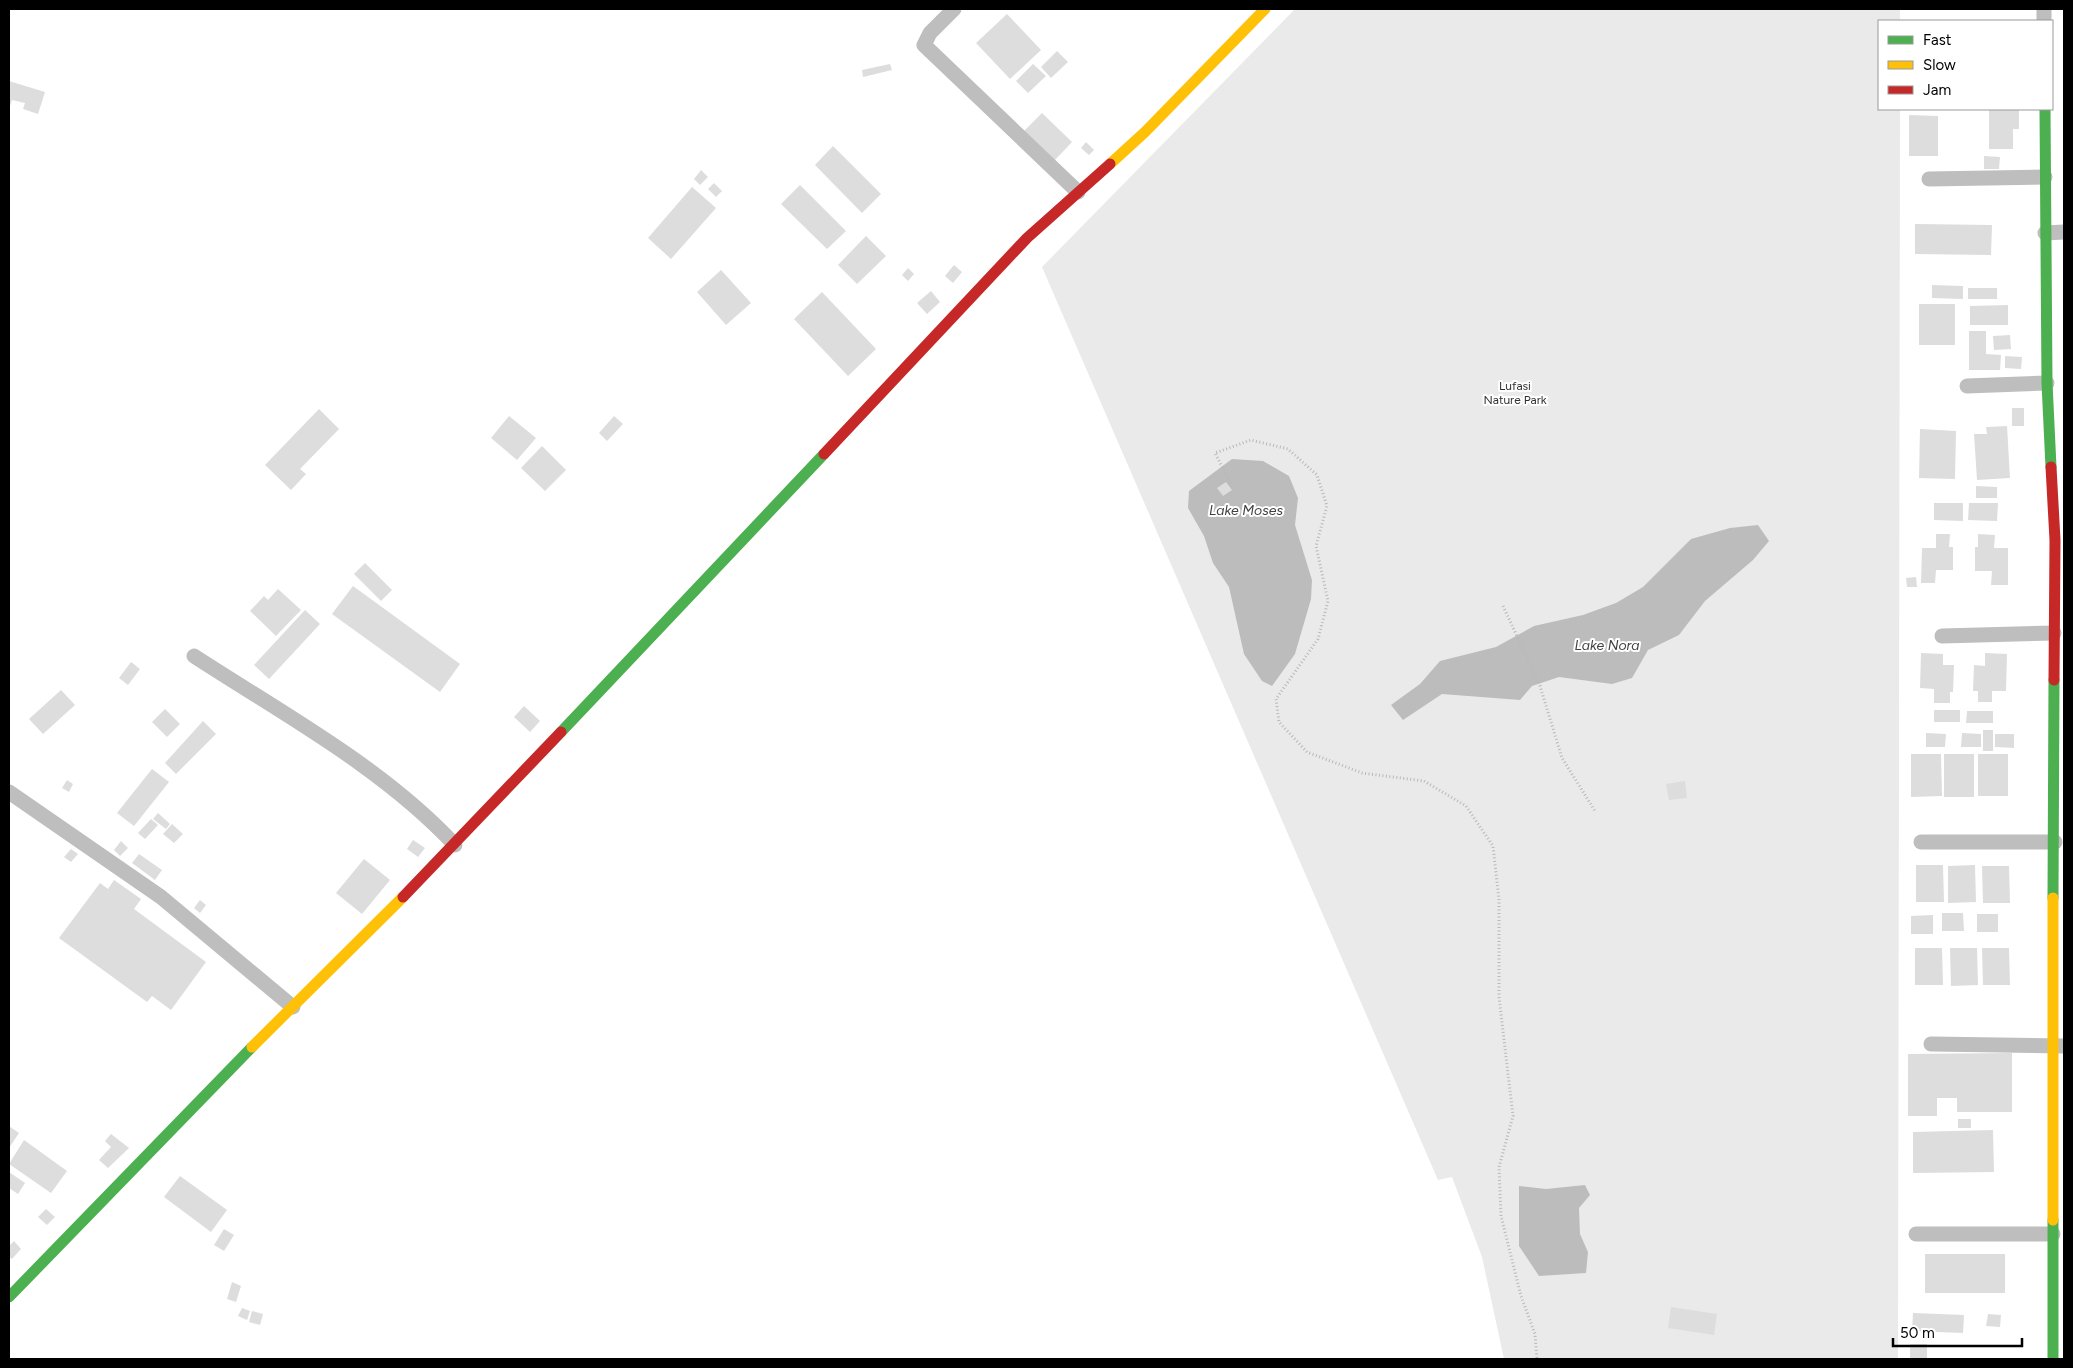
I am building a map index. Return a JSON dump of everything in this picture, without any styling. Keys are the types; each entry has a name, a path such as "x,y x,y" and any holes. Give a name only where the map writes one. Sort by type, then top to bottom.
{"street":[{"path":"954,9 930,33 924,45 1078,192"},
{"path":"9,1297 198,1100 455,845 1028,238 1145,132 1265,9"},
{"path":"2045,110 2047,384 2055,540 2054,633 2059,672 2055,842 2059,870 2059,1162 2053,1234 2059,1326 2054,1359"},
{"path":"1929,179 2045,177"},
{"path":"2045,233 2064,232"},
{"path":"1967,386 2047,384"},
{"path":"1942,636 2054,633"},
{"path":"194,656 326,741 411,801 455,845"},
{"path":"9,792 160,897 293,1007"},
{"path":"1921,842 2055,842"},
{"path":"1930,1044 2058,1046"},
{"path":"1916,1234 2053,1234"}],"path":[{"path":"1232,486 1215,453 1251,440 1288,449 1317,475 1327,506 1316,546 1328,601 1318,638 1276,699 1279,722 1307,752 1362,773 1424,781 1466,806 1493,846 1499,900 1499,996 1513,1116 1499,1167 1501,1216 1521,1296 1535,1334 1536,1359"},
{"path":"1503,606 1540,686 1562,758 1595,812"}],"green space":[{"name":"Lufasi Nature Park","path":"1295,9 1900,9 1900,20 1878,20 1878,110 1900,110 1898,1359 1504,1359 1482,1257 1452,1177 1438,1180 1042,267"}],"water":[{"name":"Lake Moses","path":"1232,459 1263,461 1289,476 1298,498 1295,525 1312,580 1311,599 1295,654 1272,686 1262,681 1244,654 1229,587 1213,563 1204,536 1188,508 1189,491"},
{"name":"Lake Nora","path":"1758,525 1769,541 1753,560 1705,601 1679,635 1648,650 1632,678 1612,684 1559,677 1532,686 1520,700 1442,694 1403,720 1391,705 1420,684 1440,661 1496,647 1534,626 1583,615 1616,603 1643,587 1691,539 1730,528"},
{"path":"1585,1185 1590,1195 1579,1208 1580,1234 1588,1252 1586,1273 1539,1276 1519,1246 1519,1186 1546,1189"}],"building":[{"path":"1007,14 1041,50 1010,79 976,43"},
{"path":"1057,51 1068,62 1051,78 1041,67"},
{"path":"890,64 892,70 863,77 862,70"},
{"path":"1033,64 1046,76 1028,93 1016,81"},
{"path":"9,81 45,92 38,114 23,109 25,103 12,100 9,109"},
{"path":"1989,110 2019,110 2019,129 2013,129 2013,149 1989,149"},
{"path":"1042,113 1072,142 1053,162 1023,132"},
{"path":"1909,115 1938,116 1938,156 1909,156"},
{"path":"1086,142 1094,150 1089,155 1081,148"},
{"path":"833,146 881,194 862,213 815,165"},
{"path":"1984,156 2000,157 1999,169 1984,169"},
{"path":"701,170 708,177 700,185 694,179"},
{"path":"714,183 722,191 716,197 708,189"},
{"path":"800,185 846,231 827,249 781,204"},
{"path":"692,187 716,208 671,259 648,238"},
{"path":"1915,224 1992,225 1991,255 1915,254"},
{"path":"866,236 886,256 857,284 838,265"},
{"path":"954,265 962,272 953,283 945,276"},
{"path":"908,268 914,274 908,281 902,275"},
{"path":"721,270 751,303 726,325 697,292"},
{"path":"1932,285 1963,286 1963,299 1932,298"},
{"path":"1968,288 1997,288 1997,299 1968,299"},
{"path":"931,291 940,302 927,314 917,303"},
{"path":"822,292 876,349 848,376 794,319"},
{"path":"1919,304 1955,304 1955,345 1919,345"},
{"path":"2008,305 2008,325 1970,325 1970,306"},
{"path":"1969,331 1986,331 1986,354 2001,355 2000,370 1969,370"},
{"path":"2010,335 2011,349 1994,350 1993,336"},
{"path":"2005,356 2022,357 2021,369 2005,368"},
{"path":"2012,408 2024,408 2024,426 2012,426"},
{"path":"319,409 339,429 300,469 306,474 291,490 265,465"},
{"path":"509,416 536,438 517,460 491,438"},
{"path":"614,416 623,424 607,441 599,433"},
{"path":"2007,426 2010,478 1977,480 1974,434 1987,434 1986,427"},
{"path":"1920,429 1956,431 1955,479 1919,478"},
{"path":"542,446 566,470 545,491 521,468"},
{"path":"1226,482 1232,490 1223,496 1217,488"},
{"path":"1976,486 1997,487 1997,498 1976,498"},
{"path":"1934,503 1963,503 1963,521 1934,520"},
{"path":"1969,503 1998,503 1997,521 1968,520"},
{"path":"1936,534 1950,534 1949,547 1953,547 1953,570 1936,570 1935,583 1921,583 1922,548 1936,548"},
{"path":"1978,534 1995,535 1994,548 2008,548 2008,585 1991,585 1992,571 1975,571 1975,547 1978,547"},
{"path":"365,563 392,590 381,601 354,574"},
{"path":"1916,577 1917,587 1907,587 1906,578"},
{"path":"353,586 460,664 440,692 332,614"},
{"path":"278,589 301,610 276,636 250,611 264,596 268,600"},
{"path":"305,610 320,624 269,679 254,665"},
{"path":"1921,653 1943,654 1943,665 1954,665 1953,692 1950,692 1950,703 1934,703 1934,689 1920,688"},
{"path":"1985,653 2007,654 2006,691 1992,691 1992,702 1978,702 1978,691 1973,691 1974,665 1985,666"},
{"path":"131,662 140,669 128,685 119,678"},
{"path":"61,690 75,705 43,734 29,719"},
{"path":"524,706 540,721 530,732 514,717"},
{"path":"165,709 180,724 167,737 152,722"},
{"path":"1934,710 1960,710 1960,722 1934,722"},
{"path":"1967,711 1993,711 1993,723 1966,723"},
{"path":"203,721 216,734 176,774 165,763"},
{"path":"1983,730 1993,730 1993,751 1983,751"},
{"path":"1926,733 1946,734 1945,747 1926,747"},
{"path":"1962,733 1981,734 1981,747 1961,747"},
{"path":"1995,734 2014,734 2014,748 1995,747"},
{"path":"1911,754 1941,754 1942,796 1911,797"},
{"path":"1944,754 1974,754 1974,797 1944,797"},
{"path":"1978,754 2008,754 2008,796 1978,796"},
{"path":"152,769 169,782 134,826 117,813"},
{"path":"67,780 73,784 69,792 62,788"},
{"path":"1685,781 1687,798 1669,800 1666,784"},
{"path":"158,813 170,824 166,829 153,819"},
{"path":"151,819 158,825 145,839 138,833"},
{"path":"172,824 183,834 174,843 163,834"},
{"path":"413,840 425,848 418,857 407,849"},
{"path":"121,841 128,848 120,856 114,850"},
{"path":"71,849 78,854 71,862 64,857"},
{"path":"139,854 162,870 155,880 132,863"},
{"path":"364,859 390,880 362,914 336,893"},
{"path":"1916,865 1943,865 1944,902 1916,902"},
{"path":"1975,865 1976,902 1948,903 1948,866"},
{"path":"1982,866 2009,866 2010,903 1983,903"},
{"path":"114,880 141,899 134,909 206,962 171,1010 152,996 147,1002 59,938 100,883 108,889"},
{"path":"200,900 206,905 200,913 194,908"},
{"path":"1942,913 1963,913 1964,931 1942,931"},
{"path":"1977,914 1998,914 1998,932 1977,932"},
{"path":"1933,915 1933,934 1911,934 1911,916"},
{"path":"1915,948 1942,948 1943,985 1915,985"},
{"path":"1950,948 1977,948 1978,985 1951,986"},
{"path":"1982,948 2009,948 2010,985 1983,985"},
{"path":"2012,1053 2012,1112 1957,1112 1957,1098 1937,1098 1937,1116 1908,1116 1908,1054"},
{"path":"1958,1119 1971,1119 1971,1128 1958,1128"},
{"path":"9,1126 19,1133 9,1148"},
{"path":"1993,1130 1994,1172 1913,1173 1913,1132"},
{"path":"111,1134 129,1148 108,1168 99,1160 111,1147 105,1141"},
{"path":"24,1140 67,1171 51,1193 9,1164"},
{"path":"9,1172 25,1183 18,1194 9,1188"},
{"path":"180,1176 227,1210 211,1232 164,1197"},
{"path":"46,1209 55,1217 47,1225 38,1217"},
{"path":"224,1229 234,1235 224,1251 214,1245"},
{"path":"14,1241 21,1249 12,1259 9,1257 9,1246"},
{"path":"1925,1254 2005,1254 2005,1293 1925,1293"},
{"path":"232,1282 241,1286 236,1302 227,1299"},
{"path":"1671,1307 1717,1314 1714,1335 1668,1328"},
{"path":"242,1308 250,1311 247,1320 238,1316"},
{"path":"252,1311 263,1314 260,1325 249,1322"},
{"path":"1913,1313 1964,1315 1963,1333 1912,1331"},
{"path":"1988,1314 2001,1315 2000,1327 1986,1326"},
{"path":"1910,1344 1927,1344 1927,1359 1910,1359"}],"traffic: fast":[{"path":"2045,110 2047,383 2051,467"},
{"path":"561,732 824,454"},
{"path":"2053,898 2054,680"},
{"path":"9,1297 252,1047"},
{"path":"2053,1220 2053,1359"}],"traffic: slow":[{"path":"1110,164 1145,132 1265,9"},
{"path":"252,1047 403,897"},
{"path":"2053,898 2053,1220"}],"traffic: jam":[{"path":"824,454 1027,238 1110,164"},
{"path":"2051,467 2055,540 2054,680"},
{"path":"403,897 561,732"}]}
